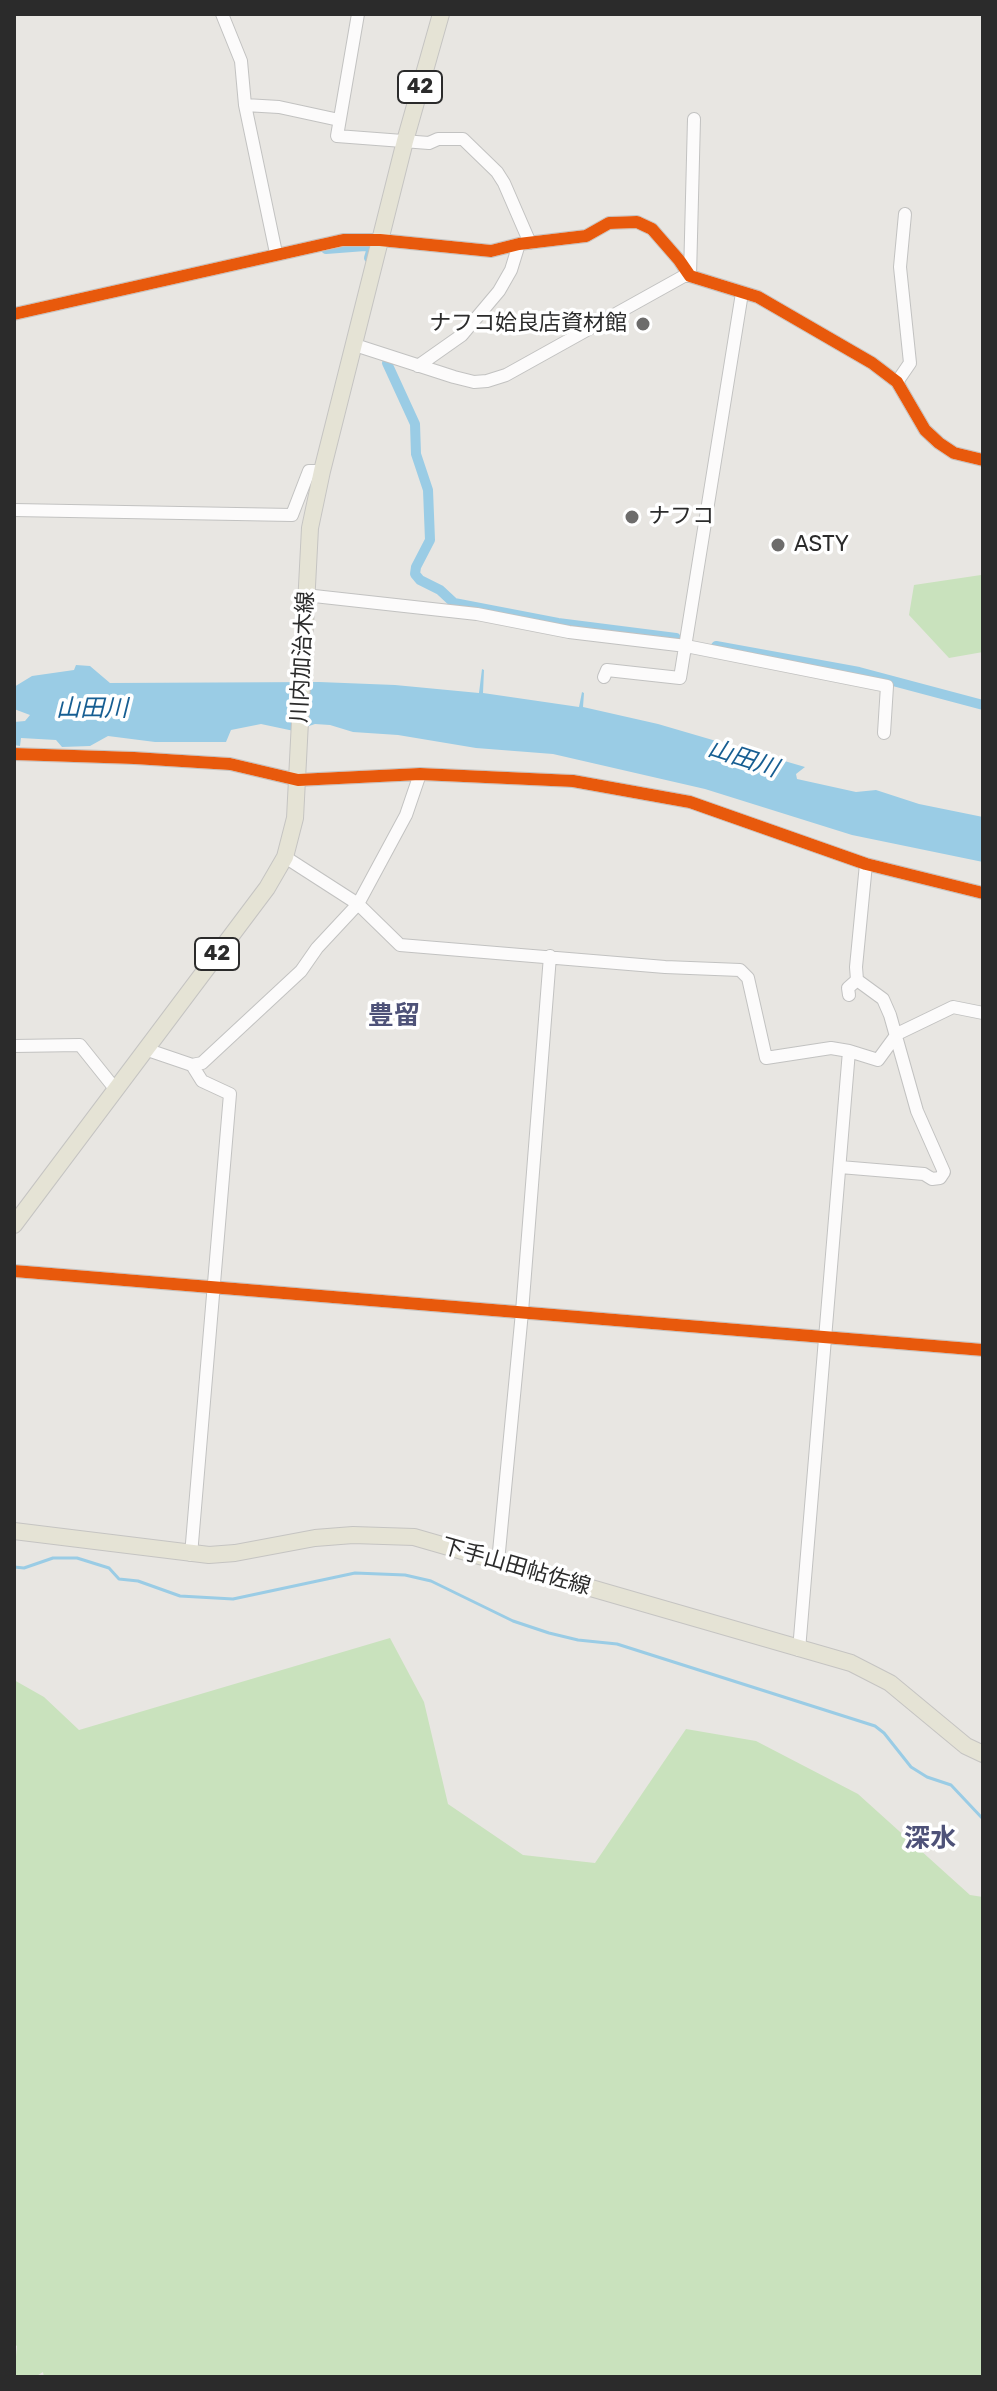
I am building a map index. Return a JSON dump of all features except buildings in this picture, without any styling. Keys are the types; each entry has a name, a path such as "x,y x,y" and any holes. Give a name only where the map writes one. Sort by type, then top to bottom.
{"main road":[{"name":"川内加治木線","path":"14,1225 267,888 285,857 295,818 310,528 405,141 441,14"},
{"name":"下手山田帖佐線","path":"14,1531 191,1555 235,1553 315,1538 414,1537 851,1663 890,1683 966,1746 983,1754"}],"street":[{"path":"222,14 241,61 245,105 276,253"},
{"path":"358,14 337,136 429,143 438,139 463,139 504,183 524,244 499,291 462,335 418,366"},
{"path":"245,105 279,107 339,120"},
{"path":"690,276 694,119"},
{"path":"897,382 910,363 900,267 905,214"},
{"path":"14,314 343,240 380,240 491,251 586,236 609,223 637,222 652,229 690,276"},
{"path":"355,345 474,382 506,375 684,276 690,276 758,297 852,349 897,382 925,430 939,443 954,453 983,460"},
{"path":"604,677 607,670 680,678 742,293"},
{"path":"14,510 292,515 309,471 322,471"},
{"path":"305,595 477,614 569,632 686,646 887,686 884,733"},
{"path":"14,754 230,764 298,777 420,774 573,781 690,802 866,864 983,893"},
{"path":"192,1065 210,1058 301,971 317,948 358,904 406,815 420,774"},
{"path":"285,857 358,904 400,945 665,967 740,970 748,978 766,1058 831,1048 878,1060 897,1034 953,1007 983,1013"},
{"path":"840,1167 924,1174 932,1179 940,1178 944,1172 917,1111 897,1034 883,999 857,980 866,864"},
{"path":"498,1562 522,1312 550,956"},
{"path":"849,995 848,988 857,980"},
{"path":"14,1046 80,1045 116,1090"},
{"path":"145,1049 192,1065 202,1081 230,1094 191,1555"},
{"path":"799,1650 849,1051"},
{"path":"14,1271 983,1350"}],"green space":[{"path":"983,528 983,652 949,658 909,615 914,585 981,575"},
{"path":"390,1638 424,1702 448,1804 523,1855 595,1863 686,1729 756,1741 858,1794 970,1895 983,1897 983,2377 44,2377 43,2372 35,2377 14,2377 17,2346 14,2344 14,1680 44,1697 79,1730"}],"water":[{"name":"山田川","path":"76,665 90,666 110,683 319,682 479,693 482,669 483,693 579,707 582,692 583,707 658,724 805,767 796,774 797,779 856,792 876,790 919,804 983,817 983,862 852,835 705,789 553,754 476,748 398,735 353,732 330,725 315,724 294,731 261,724 231,730 226,742 155,742 108,736 90,746 62,747 56,740 21,738 20,746 14,745 14,722 25,721 30,715 14,709 14,687 32,676 74,670"}],"waterway":[{"path":"326,249 365,246 372,248 369,258"},
{"path":"387,363 415,424 416,454 428,490 430,540 416,567 415,574 420,580 440,590 454,603 558,623 676,638"},
{"path":"716,646 859,672 983,705"},
{"path":"14,1567 24,1568 53,1558 77,1558 109,1568 119,1579 138,1581 180,1596 233,1599 355,1573 405,1575 431,1581 513,1621 549,1633 617,1644 875,1726 911,1767 927,1777 951,1785 983,1819"}],"cycle path":[{"path":"14,314 343,240 380,240 491,251 519,244 586,236 609,223 637,222 652,229 690,276 758,297 872,363 897,382 925,430 939,443 954,453 983,460"},
{"path":"14,754 230,764 298,780 420,774 573,781 690,802 866,864 983,893"},
{"path":"14,1271 983,1350"}],"place":[{"name":"ナフコ姶良店資材館","path":"643,324"},
{"name":"ナフコ","path":"632,517"},
{"name":"ASTY","path":"778,545"}],"district":[{"name":"豊留","path":"394,1016"},
{"name":"深水","path":"930,1839"}]}
